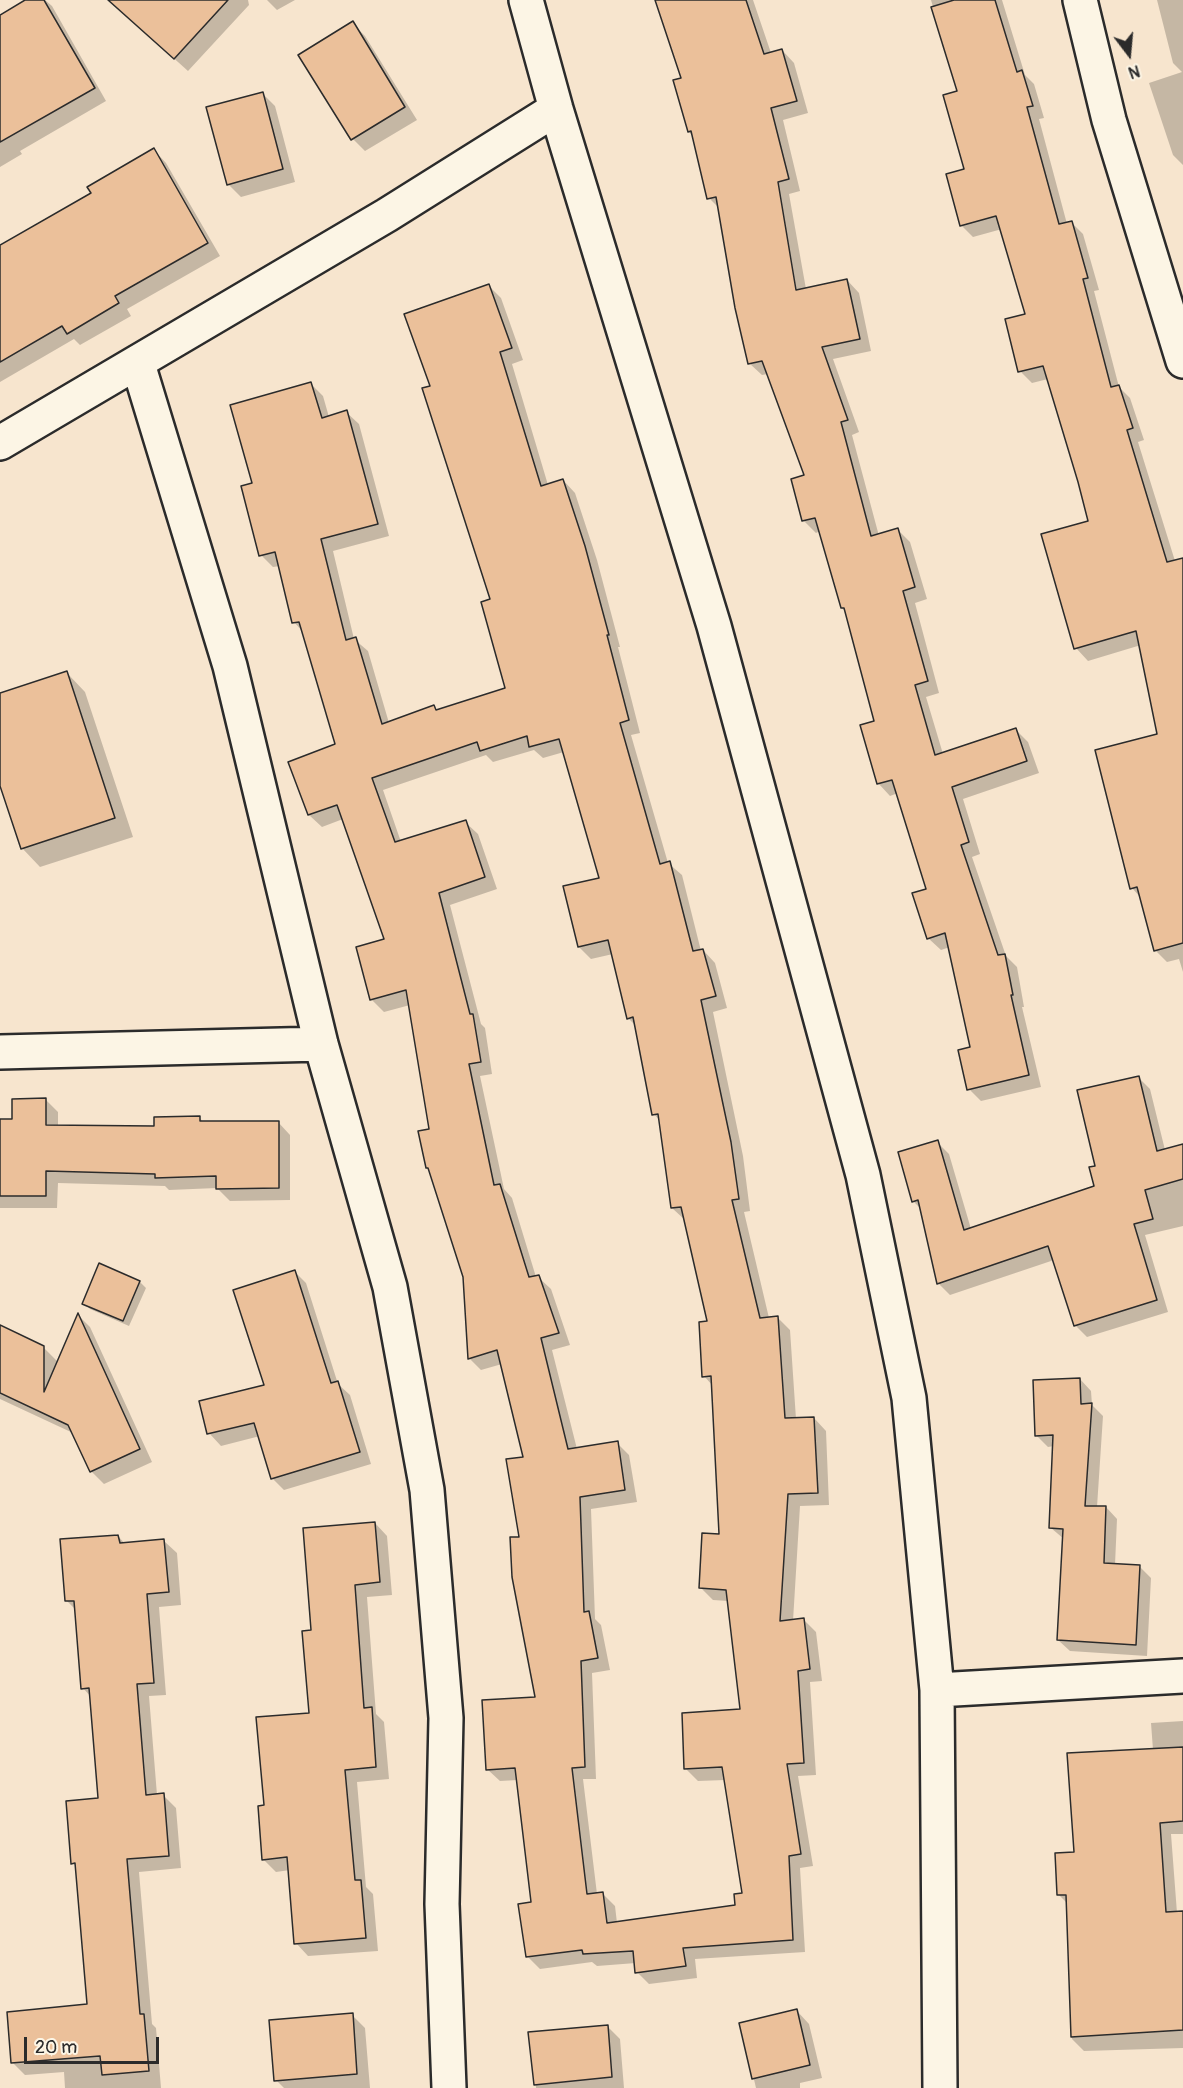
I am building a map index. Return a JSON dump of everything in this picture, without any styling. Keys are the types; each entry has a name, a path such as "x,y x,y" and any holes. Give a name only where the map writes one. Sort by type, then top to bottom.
{"street":[{"path":"526,0 556,109 714,626 863,1175 909,1398 937,1690 940,2088"},
{"path":"1080,0 1109,120 1183,361"},
{"path":"0,443 387,216 556,109"},
{"path":"138,364 230,666 321,1044 390,1287 427,1490 446,1718 442,1904 449,2088"},
{"path":"0,1052 321,1044"},
{"path":"937,1690 1183,1676"}],"building":[{"path":"25,0 44,0 95,88 0,142 0,15"},
{"path":"108,0 228,0 174,59"},
{"path":"655,0 746,0 764,54 782,49 797,101 771,108 789,179 778,182 796,290 847,279 860,339 822,347 848,420 841,422 871,536 898,528 915,587 903,591 928,681 915,685 935,755 1016,728 1027,761 952,787 969,842 961,845 998,955 1005,954 1013,995 1011,995 1029,1075 967,1090 958,1050 970,1047 945,933 927,939 912,893 926,889 892,780 877,784 860,725 874,721 844,608 841,608 815,518 802,521 791,479 804,475 762,361 748,364 735,308 716,197 707,199 691,131 688,132 673,80 681,78"},
{"path":"954,0 995,0 1017,72 1022,70 1033,106 1027,107 1059,224 1072,221 1088,278 1083,279 1111,387 1119,385 1133,428 1127,430 1167,562 1183,558 1183,943 1154,951 1137,887 1130,889 1095,750 1157,734 1136,631 1074,649 1041,534 1088,521 1078,482 1043,366 1018,372 1005,319 1025,314 996,216 960,226 946,174 964,169 943,95 957,91 931,7"},
{"path":"353,21 405,107 351,140 298,55"},
{"path":"263,92 283,169 227,185 206,107"},
{"path":"154,148 208,243 115,296 119,303 67,334 62,326 0,362 0,245 91,193 87,187"},
{"path":"489,284 512,348 500,352 541,486 563,479 585,546 609,635 607,635 629,720 620,723 660,864 670,861 693,951 703,949 716,996 701,1000 731,1142 739,1199 732,1200 760,1318 778,1316 785,1418 814,1417 818,1493 788,1494 780,1621 804,1618 810,1669 798,1671 804,1763 787,1764 801,1854 789,1856 793,1940 683,1948 686,1966 635,1973 633,1951 583,1954 582,1950 526,1957 518,1904 531,1902 515,1768 486,1770 482,1700 535,1697 512,1577 510,1537 519,1537 506,1459 523,1457 497,1350 468,1359 463,1277 428,1168 426,1168 418,1131 429,1129 406,990 370,1000 356,947 384,939 337,805 308,815 288,762 335,744 299,622 292,623 275,552 259,556 241,486 252,483 230,405 311,382 322,418 347,410 378,524 321,539 346,640 356,637 382,724 434,705 436,710 505,688 481,602 490,599 422,388 430,386 404,314","holes":["527,736 529,747 559,739 599,878 563,886 578,947 608,940 627,1019 633,1017 652,1115 658,1114 671,1208 681,1207 707,1321 699,1322 702,1377 711,1376 719,1534 702,1533 699,1588 726,1590 740,1709 682,1713 684,1769 722,1767 742,1893 734,1894 735,1905 607,1923 603,1892 587,1894 572,1768 585,1767 581,1661 598,1658 589,1611 584,1612 580,1497 625,1490 618,1441 568,1449 541,1338 559,1333 539,1275 529,1277 500,1184 494,1185 469,1064 481,1062 473,1014 470,1014 439,893 485,877 466,820 395,842 372,778 477,742 480,751"]},
{"path":"67,671 115,818 21,849 0,786 0,693"},
{"path":"1139,1076 1157,1151 1183,1144 1183,1179 1145,1190 1153,1219 1134,1224 1157,1300 1074,1326 1048,1246 937,1284 918,1200 912,1202 898,1152 938,1140 964,1230 1094,1186 1089,1167 1095,1166 1077,1090"},
{"path":"46,1098 46,1125 154,1126 154,1117 200,1116 200,1121 279,1121 279,1188 216,1189 216,1176 155,1178 155,1174 46,1171 46,1196 0,1196 0,1119 12,1119 12,1099"},
{"path":"99,1263 140,1281 123,1321 82,1304"},
{"path":"295,1270 331,1383 338,1381 360,1452 271,1479 254,1423 207,1434 199,1401 264,1385 233,1290"},
{"path":"78,1313 140,1449 90,1472 68,1425 0,1393 0,1325 44,1346 44,1392"},
{"path":"1080,1378 1081,1404 1092,1403 1085,1506 1106,1506 1104,1563 1140,1565 1136,1645 1057,1640 1063,1529 1049,1528 1053,1435 1035,1436 1033,1380"},
{"path":"375,1522 380,1582 355,1585 364,1708 372,1707 376,1767 345,1770 355,1880 361,1880 366,1938 294,1944 287,1857 262,1860 258,1806 264,1805 256,1717 309,1713 302,1631 311,1630 303,1528"},
{"path":"118,1535 120,1543 164,1539 169,1592 147,1594 154,1683 137,1684 146,1795 164,1793 169,1856 127,1859 140,2014 144,2014 149,2071 102,2075 100,2056 11,2063 7,2012 87,2004 75,1863 71,1864 66,1801 98,1798 89,1688 81,1689 74,1601 65,1601 60,1539"},
{"path":"1183,1747 1183,1821 1160,1823 1166,1912 1183,1911 1183,2030 1071,2037 1066,1895 1057,1895 1055,1853 1074,1852 1067,1753"},
{"path":"797,2009 810,2065 752,2079 739,2023"},
{"path":"353,2013 357,2074 274,2081 269,2020"},
{"path":"608,2025 612,2077 534,2085 528,2032"}]}
